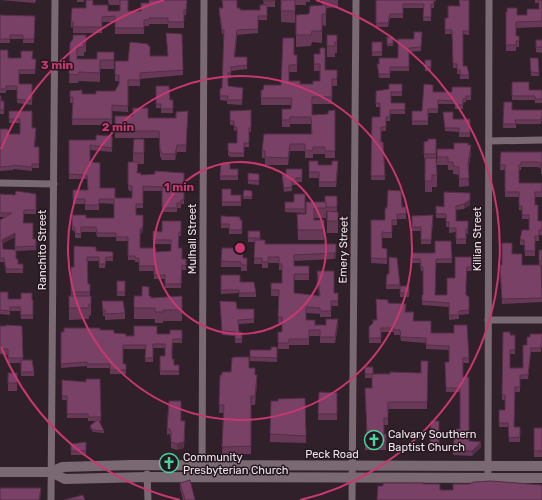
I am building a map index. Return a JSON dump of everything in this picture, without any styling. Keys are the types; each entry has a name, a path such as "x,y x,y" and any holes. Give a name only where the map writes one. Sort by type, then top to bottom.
{"main road":[{"name":"Peck Road","path":"51,472 62,466 542,466"},
{"name":"Peck Road","path":"0,472 51,472 65,479 147,477 542,478"}],"street":[{"name":"Ranchito Street","path":"51,500 55,0"},
{"name":"Mulhall Street","path":"202,478 204,0"},
{"name":"Emery Street","path":"352,500 356,0"},
{"name":"Killian Street","path":"488,478 489,0"},
{"path":"489,141 542,140"},
{"path":"0,183 54,184"},
{"path":"488,320 542,320"},
{"path":"147,465 148,500"}],"building":[{"path":"86,0 93,0 93,5 108,5 108,11 120,11 120,0 128,0 128,11 141,11 141,3 149,3 149,0 187,0 186,10 184,10 184,22 168,22 168,18 149,18 149,20 144,20 144,28 115,28 115,16 102,17 102,27 73,27 73,22 71,21 72,8 86,8"},
{"path":"222,0 237,0 237,8 240,8 240,10 260,10 260,5 267,5 267,16 258,16 258,29 237,30 234,57 247,57 247,65 231,67 231,73 228,73 228,86 243,88 242,100 227,100 228,96 220,96 220,89 222,88 224,30 222,30 219,8 223,8"},
{"path":"275,0 275,1 263,1"},
{"path":"281,0 295,0 295,11 281,11"},
{"path":"376,0 434,0 434,4 431,4 431,17 423,17 424,4 403,4 403,14 390,14 388,23 376,23"},
{"path":"459,0 469,0 469,31 463,31 463,66 467,66 469,75 460,75 460,70 457,70 457,64 453,64 452,30 445,30 445,18 448,18 448,6 460,6"},
{"path":"539,0 542,0 542,21 516,22 516,36 519,36 519,41 516,41 516,45 506,45 507,8 517,8 517,15 527,15 527,9 539,9"},
{"path":"326,5 326,14 322,14 322,31 312,31 311,35 296,35 296,15 309,14 310,6"},
{"path":"0,15 35,16 34,39 23,39 23,35 10,35 10,39 0,39"},
{"path":"414,32 422,32 421,47 409,48 409,67 390,67 390,74 379,74 377,64 379,64 379,58 398,58 398,39 414,39"},
{"path":"166,33 182,34 183,70 140,73 140,80 128,80 128,106 112,105 112,119 72,119 73,97 70,97 70,91 82,90 82,94 96,94 96,91 115,91 119,84 119,75 115,75 115,61 128,61 130,42 148,44 148,46 150,46 150,56 168,56"},
{"path":"73,35 86,35 86,43 84,43 84,47 77,48 77,59 97,59 97,52 114,52 114,60 100,60 100,73 79,72 78,75 69,74 70,43 73,39"},
{"path":"327,35 337,35 337,42 335,42 335,46 327,46"},
{"path":"387,37 393,37 393,44 387,44"},
{"path":"283,38 294,38 294,55 297,55 297,65 289,65 289,81 300,81 300,84 313,84 313,81 320,81 320,64 314,64 314,54 320,54 320,48 325,48 325,70 337,70 337,79 332,79 332,97 312,97 312,115 328,114 328,111 335,110 335,151 325,151 325,147 313,147 313,151 305,150 305,144 290,144 288,158 265,157 265,151 262,151 264,134 312,134 311,117 290,117 290,120 282,120 282,109 291,109 292,98 261,98 261,90 263,90 264,85 281,85"},
{"path":"536,40 542,40 542,47 536,47"},
{"path":"372,42 382,42 382,52 372,52"},
{"path":"0,50 8,50 8,58 21,58 21,51 33,51 32,59 36,59 35,70 19,70 19,84 32,84 32,101 17,99 17,86 6,86 6,89 0,89"},
{"path":"530,58 538,58 539,73 531,72"},
{"path":"425,60 431,60 431,67 425,67"},
{"path":"512,82 529,82 529,90 542,90 542,99 535,99 535,96 512,96"},
{"path":"389,84 402,84 402,92 391,92 391,103 405,103 405,110 390,110 390,117 386,117 386,127 381,127 381,142 383,142 385,176 371,176 372,117 380,117 380,103 376,103 376,91 389,89"},
{"path":"424,84 433,85 433,92 452,92 452,87 471,87 471,96 466,96 466,99 463,99 463,105 455,105 455,101 438,100 438,109 428,109 428,121 412,121 412,111 422,111"},
{"path":"156,86 169,86 170,100 173,100 173,109 161,109 161,104 156,104"},
{"path":"0,96 1,101 4,101 4,110 0,110"},
{"path":"504,102 512,102 512,110 542,110 541,120 515,120 516,124 503,124"},
{"path":"133,108 148,108 148,118 176,118 176,112 188,111 186,145 177,145 175,154 162,154 160,149 159,131 115,131 115,116 133,116"},
{"path":"251,110 249,143 244,143 244,153 230,153 228,151 228,143 237,143 237,127 234,127 234,121 230,121 230,111"},
{"path":"9,111 32,111 32,128 36,128 34,147 39,147 39,164 32,164 32,167 13,165 0,167 0,129 8,129 9,134 20,134 20,119 9,119"},
{"path":"443,112 453,112 453,119 470,119 470,133 459,133 459,128 445,128"},
{"path":"96,135 112,136 112,148 90,145 90,162 100,163 100,188 115,188 115,198 132,198 132,186 129,186 128,183 128,162 138,162 137,173 141,173 141,175 155,174 155,171 184,173 184,200 181,200 181,203 177,203 177,208 162,208 162,187 143,186 143,204 136,204 136,215 143,215 143,226 140,230 140,248 156,248 156,252 171,251 171,240 153,240 153,231 162,232 162,221 181,221 181,232 179,232 178,248 182,248 182,259 186,259 186,266 182,265 181,284 165,284 165,275 154,275 154,266 139,266 139,258 135,258 135,256 128,256 128,237 116,237 116,233 97,233 96,227 81,227 81,234 75,233 75,228 72,225 72,215 86,215 86,218 114,218 114,199 99,199 99,205 85,205 85,199 73,199 73,190 88,190 87,175 69,174 69,140 96,140"},
{"path":"134,139 144,139 144,153 133,153"},
{"path":"428,139 436,139 436,154 424,154 424,142 428,141"},
{"path":"454,143 468,143 468,145 471,145 468,164 469,178 459,179 459,167 453,166 453,162 448,162 448,157 437,157 437,149 454,149"},
{"path":"501,152 542,152 542,169 541,163 537,162 521,162 521,165 519,165 519,183 542,183 542,192 535,192 535,205 538,205 538,221 542,221 542,230 539,230 539,236 535,236 535,251 525,251 524,240 520,240 522,230 529,230 529,215 522,215 522,206 519,206 519,192 505,192 505,165 500,165"},
{"path":"425,158 436,158 437,175 432,175 432,181 425,181"},
{"path":"309,161 318,161 318,165 332,165 332,161 338,161 336,182 319,182 319,172 309,172"},
{"path":"221,163 230,163 230,169 238,169 238,176 220,176"},
{"path":"286,169 302,169 302,178 296,178 296,181 292,181 292,187 284,188 282,175 286,175"},
{"path":"248,173 259,174 259,181 248,180"},
{"path":"222,189 231,189 231,195 241,195 241,202 222,202"},
{"path":"244,190 252,191 252,197 243,197"},
{"path":"388,190 401,191 402,207 406,207 406,214 397,214 397,220 392,220 392,233 382,232 382,248 387,249 387,259 371,258 371,220 385,220"},
{"path":"16,191 36,194 36,210 24,210 23,223 33,223 33,239 36,239 36,246 15,247 15,233 2,240 3,249 16,250 16,259 18,259 18,264 23,264 23,269 6,269 4,258 0,258 0,220 12,213 0,213 0,194 15,195"},
{"path":"444,192 470,193 470,200 464,204 456,206 456,221 468,221 466,239 456,239 456,228 449,228 449,222 446,222 446,214 436,214 436,206 444,207"},
{"path":"294,194 305,194 305,209 285,209 285,202 294,202"},
{"path":"325,196 337,196 337,207 326,207"},
{"path":"306,202 326,202 326,208 314,208 314,220 324,220 324,230 298,230 297,214 306,214"},
{"path":"327,211 338,212 338,221 327,221"},
{"path":"433,215 431,240 421,240 421,227 412,227 412,216"},
{"path":"221,216 240,217 240,220 242,220 242,230 229,230 229,224 221,224"},
{"path":"248,231 260,231 260,238 248,238"},
{"path":"255,240 265,240 265,244 336,244 336,252 334,253 294,255 294,266 309,266 309,274 294,274 294,293 320,296 317,271 334,271 334,293 338,293 338,301 331,301 331,311 320,311 320,308 306,307 306,320 315,320 315,325 326,325 326,319 338,319 335,337 320,337 320,330 309,330 309,339 289,339 289,343 278,343 278,332 282,332 282,317 278,317 279,290 271,290 271,283 282,283 282,264 279,264 279,257 268,257 268,262 262,262 262,258 254,258"},
{"path":"435,241 451,241 452,259 436,259 435,295 447,295 447,278 455,278 455,257 472,257 472,267 467,267 466,284 466,295 469,297 469,310 459,311 459,315 449,315 449,303 422,301 423,267 421,267 420,259 412,259 411,253 435,253"},
{"path":"502,243 512,243 512,254 522,254 522,265 541,265 542,298 502,299 500,265 502,265"},
{"path":"74,246 96,247 96,251 113,252 113,257 106,257 105,264 99,264 99,257 87,257 88,284 90,284 90,292 71,292 71,267 74,267"},
{"path":"222,248 243,248 243,258 247,258 247,265 241,265 241,262 221,261"},
{"path":"539,250 542,250 542,261 539,261"},
{"path":"389,257 397,258 400,285 386,285 387,274 389,274"},
{"path":"221,275 240,275 240,282 254,282 256,293 239,293 239,290 221,290"},
{"path":"117,281 125,281 125,292 117,292"},
{"path":"142,286 149,287 149,296 151,296 151,298 182,296 182,310 163,310 163,312 155,312 155,308 134,308 134,296 142,296"},
{"path":"400,286 409,286 409,293 400,293"},
{"path":"0,292 8,292 8,299 21,299 21,293 32,293 33,315 21,315 20,307 10,307 10,311 0,310"},
{"path":"69,296 91,296 91,304 89,304 89,308 69,308"},
{"path":"376,299 388,300 388,303 406,304 405,312 414,312 413,321 431,321 431,333 454,333 454,325 467,325 469,358 463,358 463,377 469,377 469,441 481,442 472,451 453,451 455,429 460,429 460,388 446,388 445,362 449,362 449,346 426,345 426,338 401,337 400,330 394,330 394,328 381,328 381,338 369,338 369,327 373,323 373,320 377,320"},
{"path":"102,301 123,301 125,313 105,314"},
{"path":"220,301 236,302 237,309 254,309 254,319 238,320 239,332 242,332 242,339 235,339 235,332 222,331"},
{"path":"0,326 22,326 23,358 8,358 8,349 0,349"},
{"path":"134,326 157,326 157,334 170,334 170,330 182,330 182,339 173,339 172,346 172,359 174,359 174,365 179,365 179,371 160,371 160,356 165,356 165,344 153,344 153,358 145,358 146,345 123,345 123,364 126,364 126,370 110,370 110,364 87,364 87,362 61,364 61,332 64,332 64,328 100,328 100,330 114,330 114,333 134,336"},
{"path":"503,332 510,332 510,335 515,335 515,350 510,350 510,368 523,368 523,345 527,345 527,337 530,337 530,334 542,334 541,348 531,348 528,375 520,375 520,387 515,387 514,427 520,427 520,437 509,438 508,423 499,423 499,410 505,410 505,395 502,395"},
{"path":"271,347 277,347 277,358 250,357 250,350 271,350"},
{"path":"249,357 249,368 255,368 255,375 257,375 255,396 251,396 251,446 222,447 224,405 219,405 220,375 222,375 222,372 231,372 232,358"},
{"path":"21,360 32,360 34,372 21,372"},
{"path":"421,361 428,361 427,402 388,402 388,418 384,418 384,434 386,434 386,443 365,443 365,434 367,434 365,388 372,388 372,374 390,374 390,372 421,373"},
{"path":"365,367 373,367 373,374 365,374"},
{"path":"8,373 17,373 17,383 8,383"},
{"path":"86,379 100,379 101,417 88,417 88,414 67,414 67,396 62,396 62,380 86,382"},
{"path":"319,392 337,393 337,414 318,414"},
{"path":"305,398 306,436 270,434 271,401 278,401 278,399"},
{"path":"169,401 181,401 181,421 185,421 184,442 177,444 171,442 171,431 170,429 167,429"},
{"path":"98,419 104,431 93,430 90,426"},
{"path":"431,421 439,421 439,445 430,445"},
{"path":"534,428 542,428 542,451 534,451"},
{"path":"86,442 86,451 71,451 71,444"},
{"path":"190,480 195,500 185,500 180,483"},
{"path":"491,481 542,485 542,500 377,500 378,486 383,486 383,483 440,484 440,490 453,490 453,484 469,484 474,482"},
{"path":"0,488 41,488 39,500 0,500"},
{"path":"83,495 85,500 64,500"}],"place":[{"name":"Calvary Southern Baptist Church","path":"374,440"},
{"name":"Community Presbyterian Church","path":"169,463"}]}
